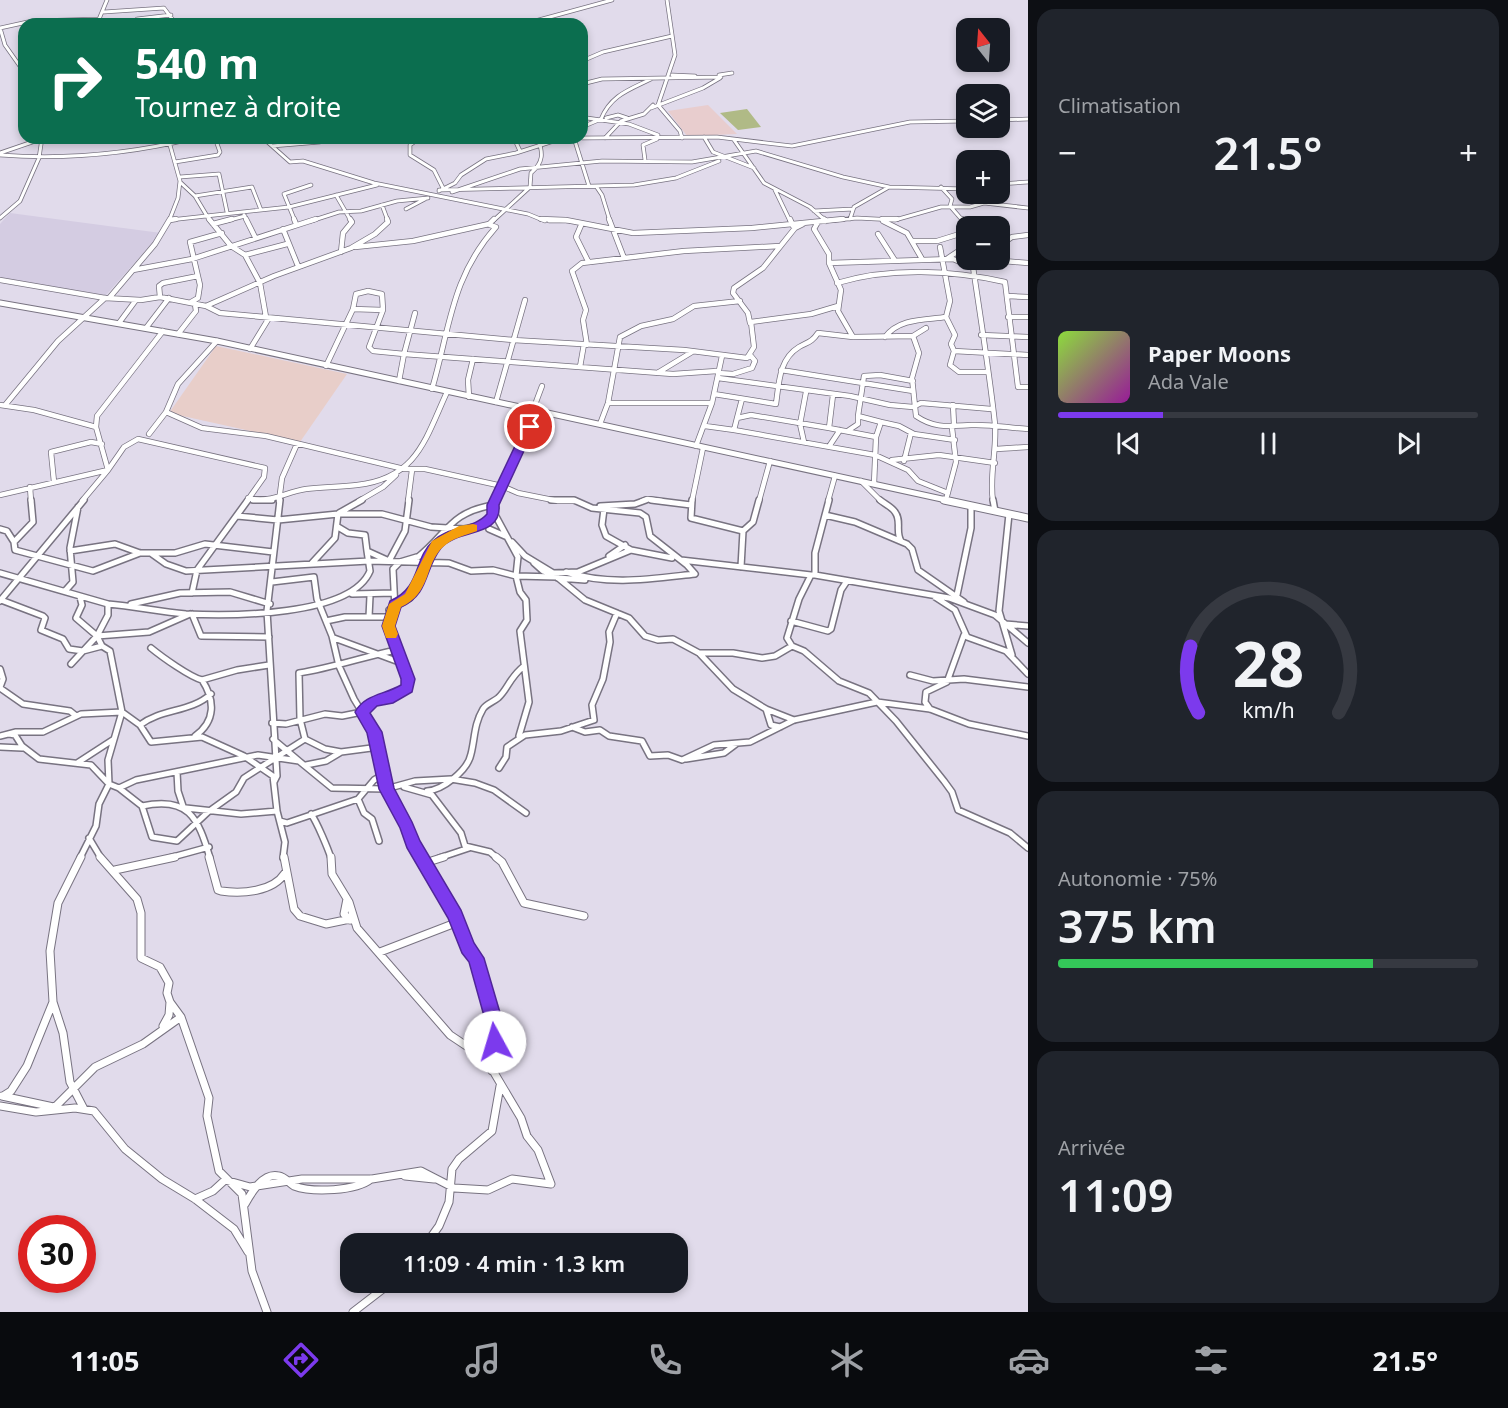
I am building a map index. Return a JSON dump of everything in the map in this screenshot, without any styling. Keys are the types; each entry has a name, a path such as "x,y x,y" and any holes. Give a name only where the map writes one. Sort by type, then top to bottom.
{"main road":[{"path":"0,303 216,341 1028,518"}],"street":[{"path":"100,18 107,0"},
{"path":"546,18 612,0"},
{"path":"658,102 669,77 675,55 667,0"},
{"path":"104,12 156,7 164,8 173,18"},
{"path":"148,18 171,15"},
{"path":"18,23 7,24 0,29 5,45 18,63"},
{"path":"588,58 603,51 648,44 672,36"},
{"path":"588,82 602,79 655,79 732,73"},
{"path":"588,118 628,118 644,114 658,102 703,88 721,77 669,77"},
{"path":"602,119 607,105 616,97 655,79"},
{"path":"658,102 681,131 682,138"},
{"path":"605,138 628,118"},
{"path":"588,125 602,119 622,123 659,137"},
{"path":"1010,120 1028,119"},
{"path":"588,138 704,137 792,146 910,122 956,121"},
{"path":"641,136 645,160"},
{"path":"643,145 659,137"},
{"path":"704,137 713,152 755,169"},
{"path":"734,140 764,183 814,211 826,222"},
{"path":"0,154 27,144"},
{"path":"0,218 20,201 39,158 42,144"},
{"path":"0,154 39,158 117,155 157,144"},
{"path":"96,427 3,405 58,341 82,317 107,298 164,234 170,220 180,179 168,144"},
{"path":"176,162 221,154 217,144"},
{"path":"270,146 295,144"},
{"path":"411,144 410,154 413,159 434,170 441,189"},
{"path":"517,144 520,151"},
{"path":"351,248 432,237 489,224 530,187 531,173 538,167 543,154 542,144 486,159 461,175 455,183 406,209"},
{"path":"576,144 589,186"},
{"path":"270,146 291,162 308,162 430,196 507,210 545,221 566,220 613,231 633,233 793,226 850,219 895,220 941,207 1028,208"},
{"path":"441,189 452,192 530,187 634,186 667,180 724,158 743,152 756,151 843,177 889,187 956,188"},
{"path":"452,192 520,169 645,160 684,163 724,158"},
{"path":"180,179 219,174 227,212"},
{"path":"180,179 231,246 245,255 260,283 268,317 250,349"},
{"path":"1010,183 1028,181"},
{"path":"213,224 243,213 289,207 381,184"},
{"path":"296,224 286,192 311,185"},
{"path":"596,186 602,195 624,258"},
{"path":"195,196 252,187 261,210"},
{"path":"814,211 853,209 889,187"},
{"path":"941,187 952,198 950,204 960,216"},
{"path":"775,190 793,226"},
{"path":"336,195 352,222 343,233 341,252"},
{"path":"133,270 192,259 296,224 430,196"},
{"path":"206,306 298,266 351,248 375,234 388,222 382,205"},
{"path":"850,219 853,209"},
{"path":"170,220 227,212 243,213"},
{"path":"243,213 255,237"},
{"path":"881,220 897,227 913,242 922,259"},
{"path":"895,220 897,227"},
{"path":"818,222 814,229 817,238 829,254 829,263 841,290 838,306 853,337"},
{"path":"582,223 578,229 576,241 588,261"},
{"path":"432,389 448,334 449,314 460,281 496,227 489,224"},
{"path":"751,356 754,347 748,314 733,292 734,288 757,272 780,246 793,226"},
{"path":"283,229 287,244 298,266"},
{"path":"193,304 198,298 200,285 192,259 190,242 222,233"},
{"path":"878,234 894,259"},
{"path":"913,242 937,241 956,234"},
{"path":"1010,238 1028,235"},
{"path":"937,241 944,260 944,273 950,301 950,309 946,317"},
{"path":"245,255 287,244"},
{"path":"580,367 586,345 583,320 586,310 572,271 588,261 684,251 780,246"},
{"path":"940,247 956,258"},
{"path":"829,263 956,258"},
{"path":"944,260 956,258"},
{"path":"1010,262 1028,263"},
{"path":"974,270 983,352 995,426 995,463 990,488 996,511"},
{"path":"837,283 871,273 975,275 1005,282 1014,371 1018,387 1028,387"},
{"path":"160,297 159,286 163,283 198,276"},
{"path":"0,280 107,298 136,300 169,298 206,306 220,313 343,326 722,356 751,356"},
{"path":"326,366 353,309 356,294 368,291 382,294 383,310 378,328 371,338 370,349 404,354 614,370 705,374 733,374 752,368 755,361 751,356"},
{"path":"1008,296 1028,297"},
{"path":"146,328 169,298"},
{"path":"118,323 136,300"},
{"path":"496,402 525,300"},
{"path":"600,424 608,402 620,337 641,326 673,319 698,305 740,301"},
{"path":"178,334 196,311 193,304"},
{"path":"750,324 811,314 838,306"},
{"path":"353,309 383,310"},
{"path":"399,381 408,331 415,313"},
{"path":"1008,317 1028,316"},
{"path":"885,337 889,330 899,325 946,317"},
{"path":"946,317 955,335 951,344 954,351 951,369 959,372 986,372"},
{"path":"773,417 781,370 798,348 811,343 814,334 853,337 913,336 926,328"},
{"path":"108,470 96,427 97,416 163,331"},
{"path":"981,335 1028,337"},
{"path":"913,336 919,353 916,358 913,381 913,407 916,416 925,422 953,427 995,426 1028,429"},
{"path":"102,646 83,651 69,649 63,639 41,630 45,618 43,616 0,601 108,470 118,452 128,442 149,434 166,412 178,384 216,341"},
{"path":"954,351 1028,355"},
{"path":"657,373 692,352"},
{"path":"696,446 712,403 722,356"},
{"path":"469,397 468,380 473,359"},
{"path":"781,370 913,391"},
{"path":"718,374 806,392 913,407 921,403 991,409"},
{"path":"849,430 858,424 864,376 871,374 913,381"},
{"path":"500,768 506,757 507,747 519,736 529,702 520,632 527,620 526,600 520,592 516,576 518,557 500,528 494,515 493,505 535,410 542,386"},
{"path":"338,514 383,487 404,469 419,450 447,392"},
{"path":"804,442 800,425 806,392"},
{"path":"714,394 776,404"},
{"path":"829,428 833,395"},
{"path":"734,430 742,399"},
{"path":"608,402 712,403"},
{"path":"945,500 955,478 953,405"},
{"path":"152,554 174,567 197,570 311,563 426,561 449,563 471,571 493,570 516,576 555,575 590,580 641,581 695,574 681,560 669,554 650,535 646,517 640,513 592,508 574,501 558,501 508,490 502,486 425,469 404,469 266,436 202,428 166,412"},
{"path":"737,418 752,415 788,419 800,425 849,430 876,437"},
{"path":"858,417 899,426 911,433 955,440"},
{"path":"994,419 1010,428"},
{"path":"874,484 876,437 881,422"},
{"path":"705,426 830,445 875,455 891,460 918,481 948,494"},
{"path":"830,445 840,430"},
{"path":"905,469 904,460 911,433"},
{"path":"149,434 150,442"},
{"path":"138,439 265,468 267,471 197,570 192,593"},
{"path":"54,482 51,452 92,442 102,444"},
{"path":"274,782 277,776 274,757 267,611 270,604 273,552 282,478 297,444"},
{"path":"996,449 1028,447"},
{"path":"704,448 691,505 691,518 697,522 743,531"},
{"path":"891,460 904,460 925,454 956,456 995,463"},
{"path":"741,567 743,531 753,522 770,461"},
{"path":"394,466 397,474"},
{"path":"0,495 108,470"},
{"path":"389,561 393,548 401,541 407,521 405,512 412,470"},
{"path":"248,498 255,501 280,499 303,489 368,484 397,474"},
{"path":"835,476 815,554 813,575 791,621 787,638 792,646 804,651 839,681 858,687 877,702 944,781 958,810 1010,833 1028,848"},
{"path":"861,481 882,502 894,510 899,519 897,534 902,542"},
{"path":"14,542 33,522 30,487"},
{"path":"592,508 635,504 647,499 691,505"},
{"path":"65,591 73,582 70,552 78,505"},
{"path":"409,563 437,541 444,528 467,509 493,505"},
{"path":"957,595 971,528 971,506"},
{"path":"604,509 603,532 606,536 632,550 681,560 813,575 966,603 1003,621 1020,633 1028,643"},
{"path":"399,518 405,512"},
{"path":"237,516 278,520 338,514 382,514 444,528 500,528"},
{"path":"311,563 335,538 338,514"},
{"path":"1010,514 1000,592 1003,621 1012,655 1028,674"},
{"path":"479,528 494,515"},
{"path":"825,515 855,522 902,542 912,549 918,570 966,603"},
{"path":"338,527 348,533 365,535 371,571 367,579 352,594"},
{"path":"0,529 7,531 14,542 15,550 93,571 140,553"},
{"path":"395,604 410,598 426,561 437,544 464,529"},
{"path":"489,529 505,536 543,571 555,575 579,597 629,618 645,636 658,640 674,639 699,653 733,689 766,709 794,720"},
{"path":"70,552 115,544 140,553 152,554 175,553 198,545 215,544 273,552"},
{"path":"606,559 615,549 625,545"},
{"path":"555,575 578,572 632,550"},
{"path":"367,551 389,561"},
{"path":"272,723 286,724 300,719 362,712 373,701 388,699 407,688 408,679 399,662 388,626 395,604 393,569 400,562 420,556"},
{"path":"566,572 590,580"},
{"path":"0,573 108,604 192,614 285,611 352,594 370,596 394,593"},
{"path":"272,582 314,577 319,604 332,636 339,666 362,712 372,726 379,747 386,789 458,922 468,948 476,958 493,1016 497,1055 492,1071"},
{"path":"791,621 828,631 831,629 841,590 847,581"},
{"path":"128,605 158,597 230,592 270,604"},
{"path":"369,617 370,596"},
{"path":"934,596 955,610 960,619 963,634 946,682"},
{"path":"80,597 82,605 76,618 97,636 102,646 110,651 122,712 108,760 109,784 99,804 96,826 58,903 50,951 53,1002 63,1033 68,1081 72,1092 84,1109"},
{"path":"71,664 97,636 108,615 108,604"},
{"path":"594,720 592,705 603,679 610,642 609,632 617,613"},
{"path":"97,636 149,632 192,614"},
{"path":"192,614 201,636 269,637"},
{"path":"326,621 391,617"},
{"path":"1003,621 1028,626"},
{"path":"963,634 1012,655"},
{"path":"332,636 337,641 358,646 399,662"},
{"path":"699,653 724,655 733,653 762,658 775,656 792,646"},
{"path":"151,648 162,659 184,667 190,677 202,680 237,670 269,665"},
{"path":"379,747 341,752 325,749 305,739 300,719 299,673 339,666 396,650"},
{"path":"424,791 439,790 471,757 473,732 484,707 499,697 511,676 524,666"},
{"path":"0,669 3,679 0,688 24,704 47,710 70,711 75,715"},
{"path":"910,675 946,682"},
{"path":"930,709 925,702 926,692 946,682 964,679 1028,687"},
{"path":"0,736 16,732 43,732 75,715 122,712 140,725 151,742 195,736 206,730 213,707 211,694 202,680"},
{"path":"140,725 148,717 164,712 183,711 211,694"},
{"path":"594,720 602,725 609,736 642,741 651,756 668,755 673,759 682,760 724,753 737,743 759,739 794,720 877,702 930,709 969,724 1028,736"},
{"path":"766,709 771,725 780,727"},
{"path":"519,736 560,731 594,720"},
{"path":"573,727 585,732 604,731"},
{"path":"9,734 15,735 22,748"},
{"path":"195,736 217,742 262,766 273,776 277,811 285,842 283,863 294,909 300,916 326,924 350,920"},
{"path":"77,763 114,739"},
{"path":"273,739 299,762 306,765 325,785 332,788 386,789 415,781 451,779 475,783 494,790 526,813"},
{"path":"0,747 22,748 55,765 77,763 91,765 109,784 119,788 142,806 152,837 177,841 208,812 236,792 244,778 284,750 305,739"},
{"path":"306,765 326,761 341,752"},
{"path":"119,788 136,780 244,756 274,757 285,763 299,762"},
{"path":"177,772 178,791 184,807 198,823 209,847 218,890 222,892 271,888 281,882 285,873"},
{"path":"279,821 287,823 358,799 374,780 384,774"},
{"path":"403,786 432,795 469,848"},
{"path":"358,799 364,813 372,819 379,841"},
{"path":"142,806 163,801 208,812 241,814 277,811"},
{"path":"311,814 318,824 322,841 331,855 332,874 347,898 357,928"},
{"path":"89,838 100,859 127,882 139,902 141,937 138,950 141,958 160,967 169,982 167,993 170,1002 181,1017 209,1098 207,1116 219,1171 225,1180 242,1194 252,1271 267,1312"},
{"path":"115,870 141,866 209,847"},
{"path":"425,863 469,848 490,852 502,862 524,903 557,912 584,916"},
{"path":"225,1180 250,1186 272,1176 280,1176 309,1189 328,1187 347,1189 360,1187 372,1179 421,1171 440,1180 449,1181 454,1188 488,1190 512,1179 551,1184 538,1150 527,1136 521,1118 486,1059 450,1035 380,952 344,914 347,898"},
{"path":"380,952 458,922"},
{"path":"2,1096 10,1091 27,1066 53,1002"},
{"path":"162,1027 169,1015 170,1002"},
{"path":"0,1106 36,1112 57,1108 95,1067 143,1044 162,1027 181,1017"},
{"path":"434,1233 449,1203 449,1181 459,1159 492,1131 500,1086"},
{"path":"2,1096 57,1108 94,1111 104,1120 125,1149 162,1179 195,1199 234,1229 249,1254"},
{"path":"195,1199 213,1191 225,1180"},
{"path":"244,1206 258,1184"},
{"path":"353,1312 378,1293"}],"shaded area":[{"path":"708,105 737,134 687,136 668,111"},
{"path":"10,213 161,233 106,295 0,279 0,224"},
{"path":"216,346 347,374 300,442 169,413"}],"green space":[{"path":"747,109 761,127 738,130 720,113"}],"slow traffic":[{"path":"391,634 388,626 395,604 410,598 416,582 426,567 426,561 437,544 464,529 473,528"}],"route":[{"path":"495,1042 492,1030 493,1016 476,958 468,948 455,915 413,844 407,826 386,789 379,747 369,720 362,712 373,701 388,699 407,688 408,679 399,662 388,626 395,604 410,598 416,582 426,567 426,561 437,544 464,529 479,528 494,515 493,505 530,427"}]}
